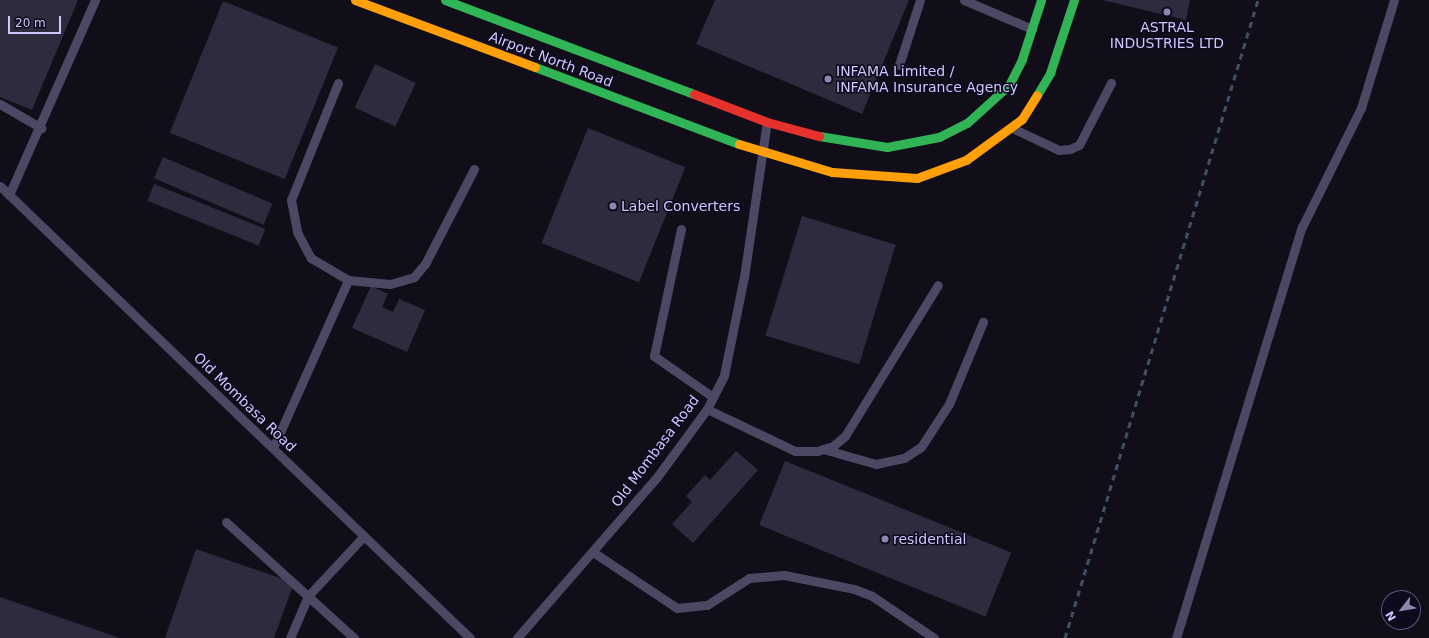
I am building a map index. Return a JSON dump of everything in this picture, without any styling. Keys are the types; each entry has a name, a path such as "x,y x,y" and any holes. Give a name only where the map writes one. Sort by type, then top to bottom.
{"main road":[{"name":"Airport North Road","path":"355,0 738,145 763,153"},
{"name":"Airport North Road","path":"446,0 767,122"},
{"path":"767,122 878,147 901,147 939,137 966,123 1009,85 1033,29 1041,0"},
{"path":"763,153 854,176 917,178 966,160 1012,128 1043,88 1074,0"}],"lane":[{"path":"9,195 41,128 95,0"},
{"path":"899,65 920,0"},
{"path":"964,0 1033,29"},
{"path":"1176,638 1302,228 1361,108 1394,0"},
{"path":"1012,128 1059,150 1070,150 1079,145 1111,82"},
{"path":"338,83 291,200 297,232 311,258 348,280 390,284 414,277 425,264 474,169"},
{"path":"0,104 41,128"},
{"name":"Old Mombasa Road","path":"517,638 657,477 707,409 713,397 732,348 767,122"},
{"name":"Old Mombasa Road","path":"0,186 470,638"},
{"path":"681,229 654,356 713,397"},
{"path":"273,448 348,280"},
{"path":"823,449 845,436 938,285"},
{"path":"707,409 776,445 795,451 823,449 876,464 904,458 921,447 949,404 983,322"},
{"path":"226,522 354,638"},
{"path":"290,638 308,596 364,536"},
{"path":"593,552 677,608 707,605 749,578 784,575 854,589 872,596 934,638"}],"building":[{"path":"0,0 78,0 32,110 0,97"},
{"name":"INFAMA Limited / INFAMA Insurance Agency","path":"715,0 909,0 862,114 696,44"},
{"name":"ASTRAL INDUSTRIES LTD","path":"1102,0 1190,0 1186,20"},
{"path":"223,1 338,47 285,179 170,133"},
{"path":"375,64 416,83 395,127 355,108"},
{"name":"Label Converters","path":"588,128 685,167 639,282 542,243"},
{"path":"163,157 273,203 264,225 154,178"},
{"path":"154,184 265,229 259,246 147,201"},
{"path":"802,216 896,245 859,364 765,336"},
{"path":"371,286 388,294 382,307 393,312 399,299 425,310 407,352 352,328"},
{"path":"736,451 758,470 693,543 672,524 692,502 686,496 705,475 710,480"},
{"name":"residential","path":"785,461 1011,552 985,616 759,525"},
{"path":"196,549 294,583 274,638 165,638"},
{"path":"0,597 120,638 0,638"}],"railway":[{"path":"1065,638 1258,0"}],"traffic: fast":[{"path":"445,0 694,94"},
{"path":"819,136 887,147 939,137 967,123 1009,85 1022,59 1041,0"},
{"path":"1037,95 1050,73 1074,0"},
{"path":"535,67 739,144"}],"traffic: slow":[{"path":"355,0 535,67"},
{"path":"739,144 832,172 917,178 966,160 1022,119 1037,95"}],"traffic: jam":[{"path":"694,94 767,122 819,136"}],"place":[{"name":"ASTRAL INDUSTRIES LTD","path":"1167,12"},
{"name":"INFAMA Limited / INFAMA Insurance Agency","path":"828,79"},
{"name":"Label Converters","path":"613,206"},
{"name":"residential","path":"885,539"}]}
